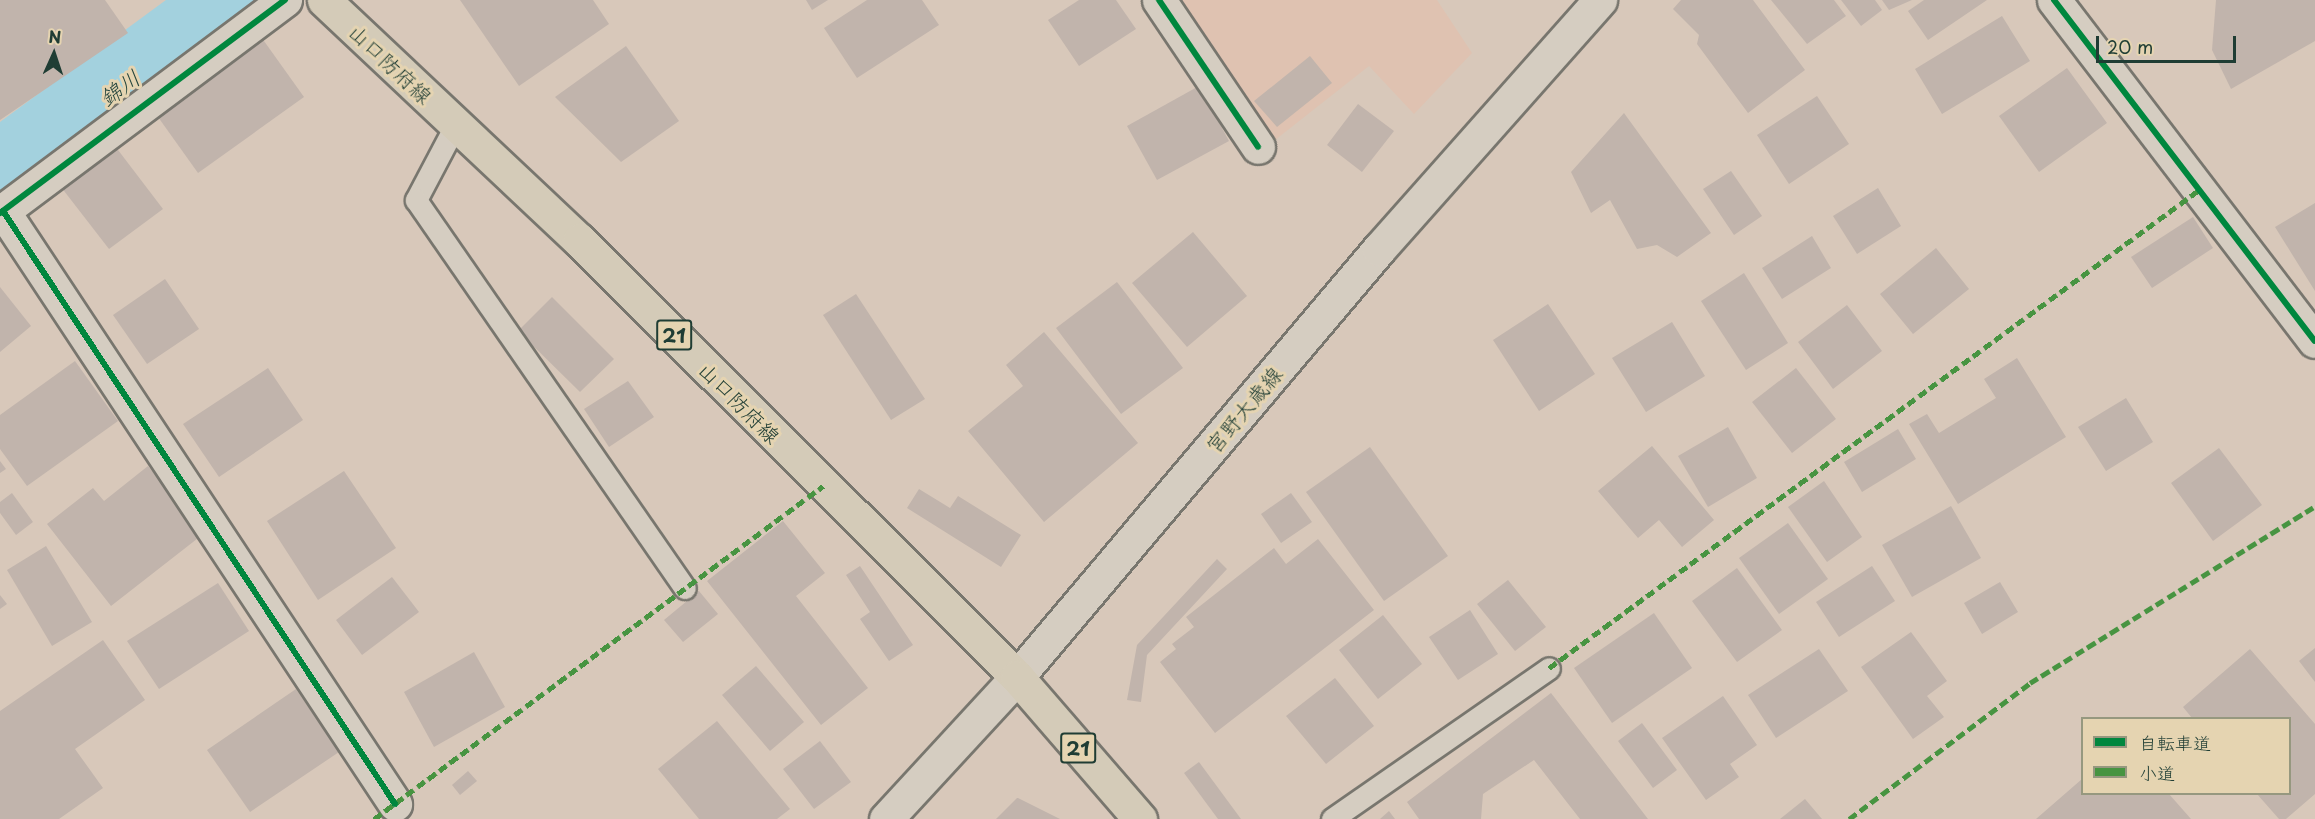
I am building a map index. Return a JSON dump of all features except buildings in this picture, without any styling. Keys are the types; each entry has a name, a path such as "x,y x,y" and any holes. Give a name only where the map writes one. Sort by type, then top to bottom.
{"main road":[{"name":"山口防府線","path":"324,0 579,240 1017,677 1140,819"}],"street":[{"path":"285,0 2,212 394,804"},
{"path":"1159,0 1258,147"},
{"name":"宮野大歳線","path":"886,819 1017,677 1379,249 1600,0"},
{"path":"2054,0 2315,341"}],"lane":[{"path":"456,124 416,200 685,588"},
{"path":"1332,819 1550,668"}],"shaded area":[{"path":"1176,0 1437,0 1472,53 1414,114 1369,66 1270,144"}],"waterway":[{"name":"錦川","path":"0,174 237,0"}],"marked path":[{"path":"1549,668 2199,190"},
{"path":"374,819 823,486"},
{"path":"1849,819 2030,683 2315,506"}],"cycle path":[{"path":"0,213 285,0"},
{"path":"1159,0 1258,147"},
{"path":"2054,0 2315,341"},
{"path":"3,211 395,804"}]}
